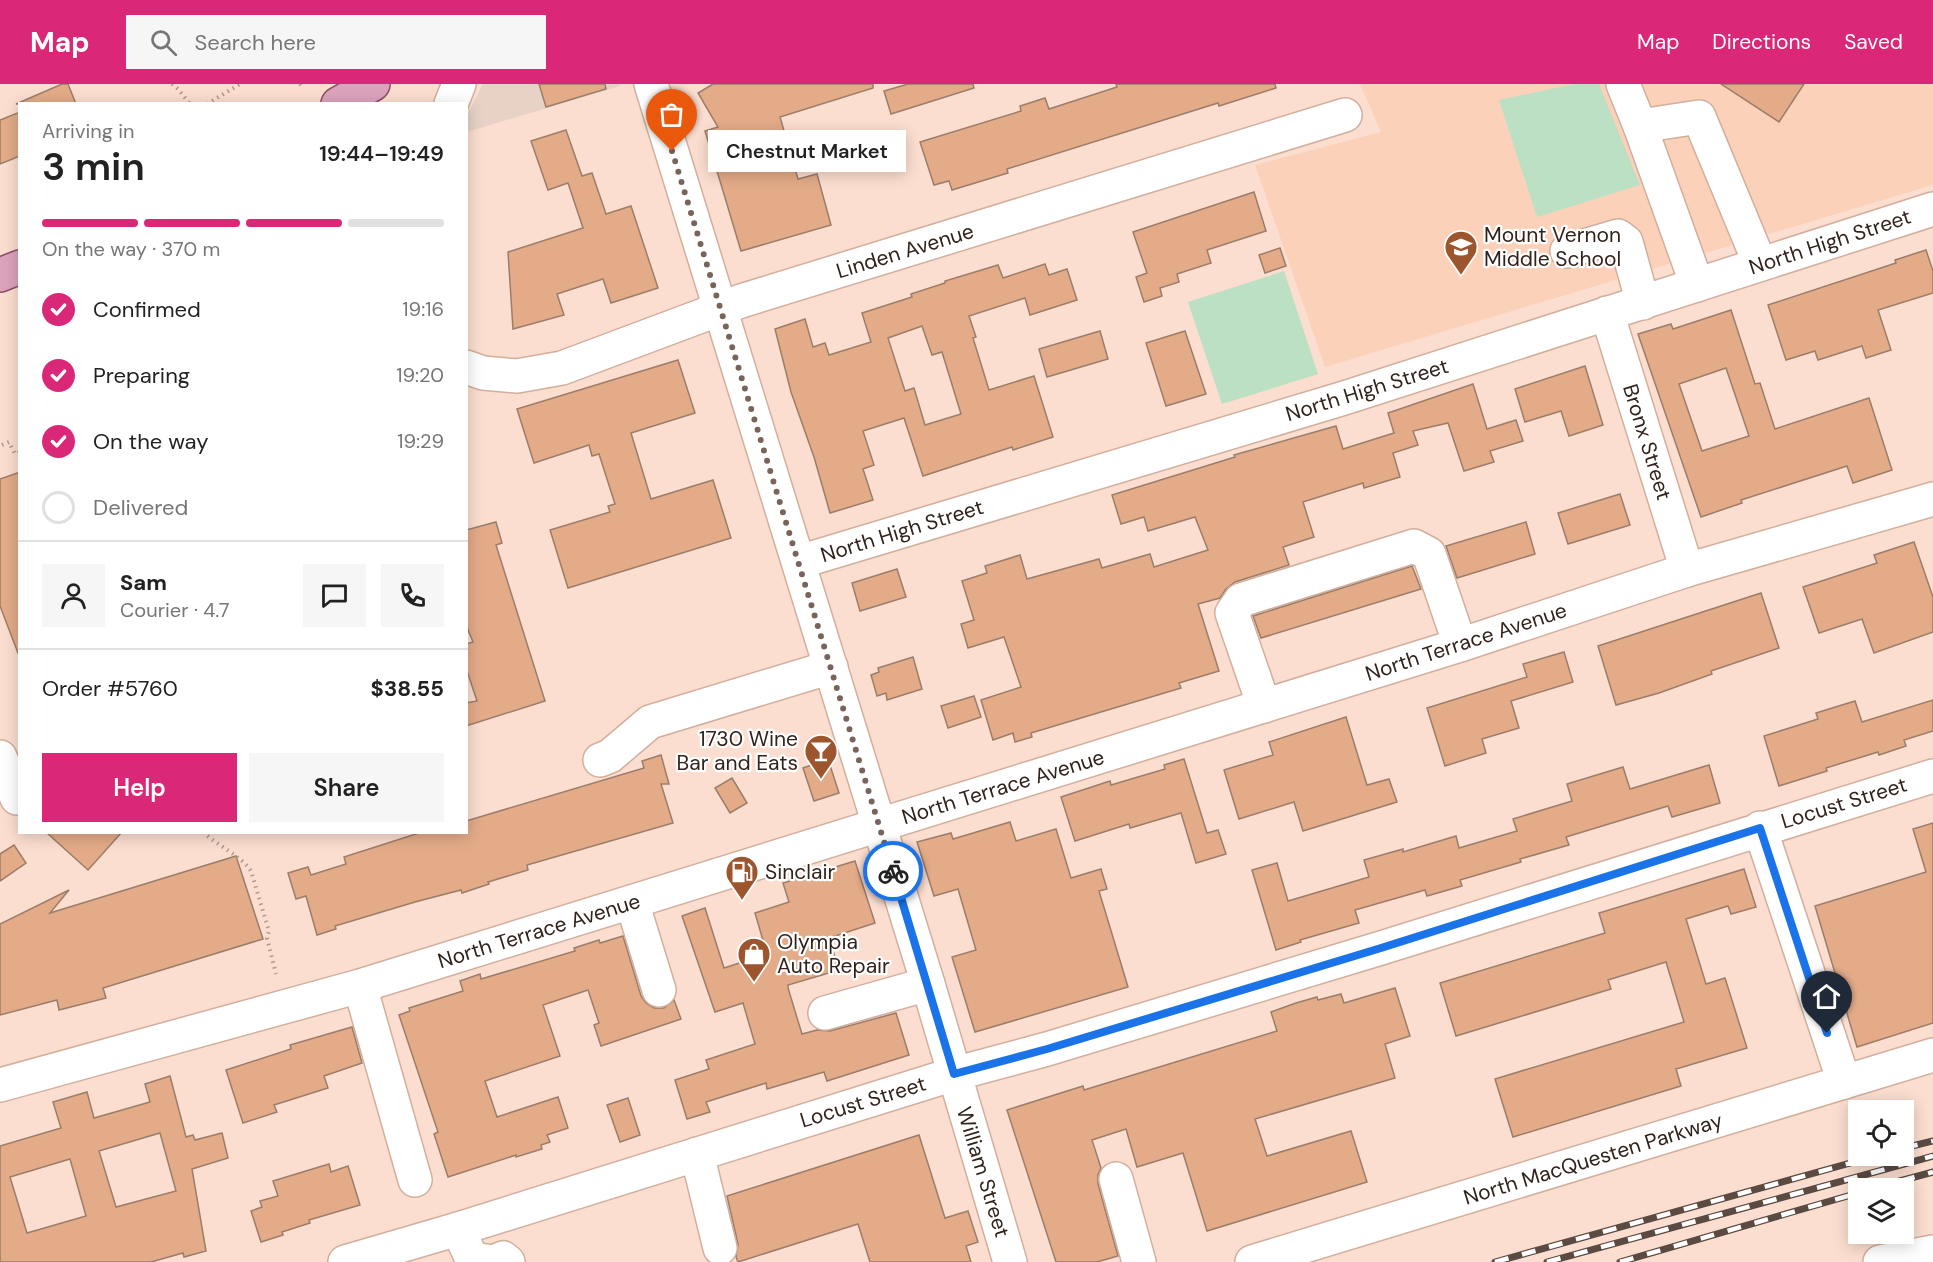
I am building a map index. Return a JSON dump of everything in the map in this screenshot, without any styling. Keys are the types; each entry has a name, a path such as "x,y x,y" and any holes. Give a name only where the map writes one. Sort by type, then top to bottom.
{"main road":[{"path":"0,275 18,268"}],"street":[{"path":"452,102 459,84"},
{"name":"William Street","path":"651,84 928,984 1010,1262"},
{"path":"1623,84 1697,285"},
{"name":"Linden Avenue","path":"468,368 483,373 517,376 562,368 720,309 1345,115"},
{"path":"1640,126 1699,117 1760,264"},
{"name":"North High Street","path":"799,562 1347,397 1933,209"},
{"path":"1567,251 1618,236 1626,242 1643,303"},
{"name":"Bronx Street","path":"1607,313 1687,570"},
{"name":"North Terrace Avenue","path":"0,1085 360,986 1460,645 1687,570 1933,499"},
{"path":"1264,706 1232,613 1240,600 1414,546 1429,554 1460,645"},
{"path":"600,760 610,756 650,722 831,667"},
{"path":"0,757 12,802"},
{"name":"Locust Street","path":"345,1262 954,1074 1047,1049 1381,948 1760,828 1933,776"},
{"path":"1760,828 1844,1082"},
{"path":"632,902 659,990"},
{"path":"825,1013 928,984"},
{"path":"360,986 415,1180"},
{"name":"North MacQuesten Parkway","path":"1252,1262 1933,1054"},
{"path":"697,1154 720,1248"},
{"path":"1116,1179 1139,1262"},
{"path":"458,1229 472,1259 494,1262 503,1258 508,1262"},
{"path":"1880,1262 1933,1252"}],"path":[{"path":"172,84 188,102"},
{"path":"215,102 240,84"},
{"path":"300,84 303,89"},
{"path":"2,445 9,441 15,454 18,453"},
{"path":"205,834 216,844 246,863 251,871 268,931 267,938 276,974"}],"shaded area":[{"path":"483,84 620,84 620,86 468,132 468,113"},
{"name":"Mount Vernon Middle School","path":"1360,84 1933,84 1933,185 1325,367 1255,165 1381,132"}],"green space":[{"path":"1574,84 1599,84 1640,185 1537,217 1499,100"},
{"path":"1284,271 1318,374 1222,404 1188,302"}],"building":[{"path":"62,84 68,84 75,102 21,102"},
{"path":"539,84 605,84 606,89 546,107"},
{"path":"713,84 873,84 873,88 780,117 798,179 817,174 831,225 741,251 705,131 718,127 698,93"},
{"path":"908,84 973,84 974,88 891,114 884,91"},
{"path":"1116,84 1275,84 1276,88 1219,106 1218,103 1007,169 1008,173 952,190 949,181 934,185 920,142 1021,111 1020,106 1045,98 1049,109 1117,87"},
{"path":"1721,84 1804,84 1779,122"},
{"path":"18,113 18,157 0,164 0,120"},
{"path":"566,130 582,176 592,173 606,214 631,206 658,288 611,303 603,279 557,294 564,315 513,329 508,252 583,228 568,183 548,190 531,141"},
{"path":"1254,192 1266,231 1207,250 1211,263 1177,274 1179,282 1160,288 1162,296 1144,302 1136,277 1147,273 1133,232"},
{"path":"1280,248 1286,266 1265,273 1259,255"},
{"path":"1926,250 1933,271 1933,293 1878,310 1891,350 1866,358 1862,346 1818,360 1815,351 1786,360 1768,305 1896,263 1895,260"},
{"path":"1045,264 1049,275 1067,269 1077,300 1030,315 1025,298 969,316 976,337 973,338 989,390 1034,376 1053,437 1013,450 1012,447 923,476 904,418 863,431 874,465 863,469 873,500 830,513 814,457 791,392 775,329 805,319 813,347 825,343 829,355 871,342 862,313 912,297 911,294 945,283 945,281 998,265 1003,278","holes":["922,326 932,355 942,352 961,414 925,425 914,388 905,391 888,338"]},
{"path":"1731,310 1755,384 1760,383 1775,429 1869,398 1892,470 1853,483 1847,466 1741,500 1742,503 1701,517 1638,334 1671,324 1673,329","holes":["1726,368 1749,436 1702,451 1679,384"]},
{"path":"1100,331 1108,359 1047,377 1039,349"},
{"path":"1185,331 1206,394 1166,406 1146,343"},
{"path":"678,360 695,413 631,433 651,499 713,480 731,538 568,588 550,530 610,512 608,506 615,504 599,454 592,456 589,445 534,463 517,409"},
{"path":"1585,366 1603,425 1569,436 1561,411 1525,422 1515,389"},
{"path":"1473,384 1487,429 1516,420 1523,441 1490,451 1494,462 1464,471 1448,423 1413,431 1418,445 1393,453 1400,477 1364,488 1363,483 1303,502 1314,537 1283,547 1289,565 1235,582 1220,598 1198,604 1219,671 1179,683 1181,688 1031,733 1032,737 1015,742 1013,733 993,740 981,700 1021,687 1004,637 968,648 961,624 974,620 962,581 987,573 985,566 1020,555 1027,579 1099,559 1102,568 1150,554 1154,567 1208,550 1195,517 1148,531 1144,517 1121,524 1112,495 1235,457 1234,455 1336,426 1343,449 1394,433 1388,413"},
{"path":"18,473 18,653 0,606 0,479"},
{"path":"1620,494 1630,525 1568,544 1558,513"},
{"path":"496,522 502,543 496,545 545,701 468,725 468,703 477,701 468,674 468,643 473,642 468,630 468,529"},
{"path":"1526,522 1535,554 1457,578 1446,546"},
{"path":"1914,542 1933,597 1933,632 1874,653 1862,619 1819,633 1803,587 1877,563 1874,555"},
{"path":"1412,566 1421,589 1261,638 1253,616"},
{"path":"897,569 906,597 860,611 852,583"},
{"path":"1761,593 1779,648 1711,671 1712,674 1659,693 1616,705 1598,646"},
{"path":"1564,652 1573,682 1511,701 1519,728 1482,739 1486,753 1445,766 1427,708 1527,677 1523,664"},
{"path":"913,657 922,689 887,700 886,693 877,696 871,675 879,672 878,668"},
{"path":"974,696 981,717 948,728 941,706"},
{"path":"1933,700 1933,731 1904,740 1906,746 1826,768 1827,771 1779,786 1764,736 1818,719 1816,713 1855,701 1862,722"},
{"path":"1346,717 1367,785 1389,779 1397,802 1303,831 1294,802 1239,819 1224,770 1273,755 1269,742"},
{"path":"661,755 669,784 661,784 673,823 527,865 528,870 488,882 489,884 462,893 461,890 415,902 335,926 336,929 317,935 306,896 296,899 288,873 308,867 311,875 346,864 344,857 416,834 468,834 468,820 644,768 642,761"},
{"name":"1730 Wine Bar and Eats","path":"828,759 839,793 814,801 803,768"},
{"path":"1184,759 1207,833 1218,830 1226,854 1196,863 1181,813 1130,828 1129,824 1075,841 1061,797 1110,781 1111,785 1165,769 1164,765"},
{"path":"1709,765 1720,803 1672,817 1668,806 1566,837 1569,845 1460,880 1462,886 1427,896 1425,890 1355,910 1359,923 1300,940 1301,942 1276,950 1252,870 1277,863 1288,901 1369,877 1364,860 1403,849 1403,852 1456,836 1459,848 1517,831 1513,819 1572,801 1567,784 1623,767 1630,789"},
{"path":"732,778 747,803 730,813 715,788"},
{"path":"1010,822 1016,841 1056,829 1071,878 1101,869 1107,889 1099,891 1128,987 975,1032 952,957 976,950 958,889 934,896 917,842 951,833 953,839"},
{"path":"1933,823 1933,1023 1857,1047 1815,906 1926,872 1913,829"},
{"path":"48,834 120,834 88,870"},
{"path":"14,845 26,863 0,881 0,854"},
{"path":"236,856 263,939 103,988 106,998 59,1010 57,1000 0,1015 0,924 69,890 50,913"},
{"path":"855,861 875,923 829,938 839,970 788,985 788,988 802,1034 817,1030 830,1031 896,1013 909,1055 827,1081 824,1072 767,1089 766,1083 706,1102 710,1112 687,1119 675,1080 709,1069 706,1060 755,1044 743,1003 715,1012 682,916 705,908 724,968 767,954 755,913 789,902 783,883"},
{"path":"1744,869 1756,907 1731,914 1728,906 1686,919 1706,984 1725,978 1747,1048 1676,1069 1681,1086 1513,1137 1495,1079 1684,1022 1666,962 1608,980 1611,989 1456,1036 1440,983 1605,933 1599,913"},
{"path":"623,936 641,996 654,1008 664,1008 674,1000 681,1019 601,1046 594,1025 599,1023 588,990 543,1005 560,1056 485,1081 497,1117 558,1097 568,1128 547,1135 550,1142 541,1145 542,1149 448,1177 434,1134 438,1132 399,1015 410,1011 409,1008 463,991 460,981 480,974 481,979 575,951 574,948 599,940 600,943"},
{"path":"1395,988 1410,1036 1385,1044 1395,1078 1255,1119 1267,1156 1351,1131 1367,1182 1207,1231 1183,1153 1137,1167 1126,1129 1092,1140 1101,1168 1098,1184 1118,1256 1097,1262 1056,1262 1007,1110 1083,1086 1084,1090 1277,1031 1271,1012 1296,1003 1341,994 1344,1003"},
{"path":"352,1027 362,1063 324,1076 328,1088 274,1105 277,1112 243,1123 226,1070 291,1049 290,1045"},
{"path":"170,1076 186,1137 193,1135 195,1140 222,1133 228,1158 192,1169 206,1251 184,1257 183,1253 151,1262 0,1262 0,1146 61,1128 53,1102 87,1092 94,1118 150,1102 145,1084","holes":["160,1133 176,1191 116,1207 99,1151","70,1159 86,1216 27,1233 10,1177"]},
{"path":"628,1098 640,1135 620,1142 607,1105"},
{"path":"919,1135 945,1218 968,1211 978,1242 966,1246 971,1262 870,1262 858,1224 738,1262 736,1257 738,1244 727,1196"},
{"path":"329,1164 331,1172 348,1166 360,1205 309,1220 310,1223 261,1242 251,1211 262,1207 260,1201 278,1196 273,1181"}],"railway":[{"path":"1914,1146 1933,1141"},
{"path":"1547,1262 1933,1156"},
{"path":"1495,1262 1848,1164"},
{"path":"1911,1178 1933,1172"},
{"path":"1620,1262 1848,1196"}],"way so far":[{"path":"672,151 893,871"}],"place":[{"name":"Chestnut Market","path":"672,151"},
{"name":"Mount Vernon Middle School","path":"1461,276"},
{"name":"1730 Wine Bar and Eats","path":"821,780"},
{"name":"Sinclair","path":"742,901"},
{"name":"Olympia Auto Repair","path":"754,983"}],"route":[{"path":"893,871 954,1074 1047,1049 1381,948 1760,828 1827,1033"}]}
